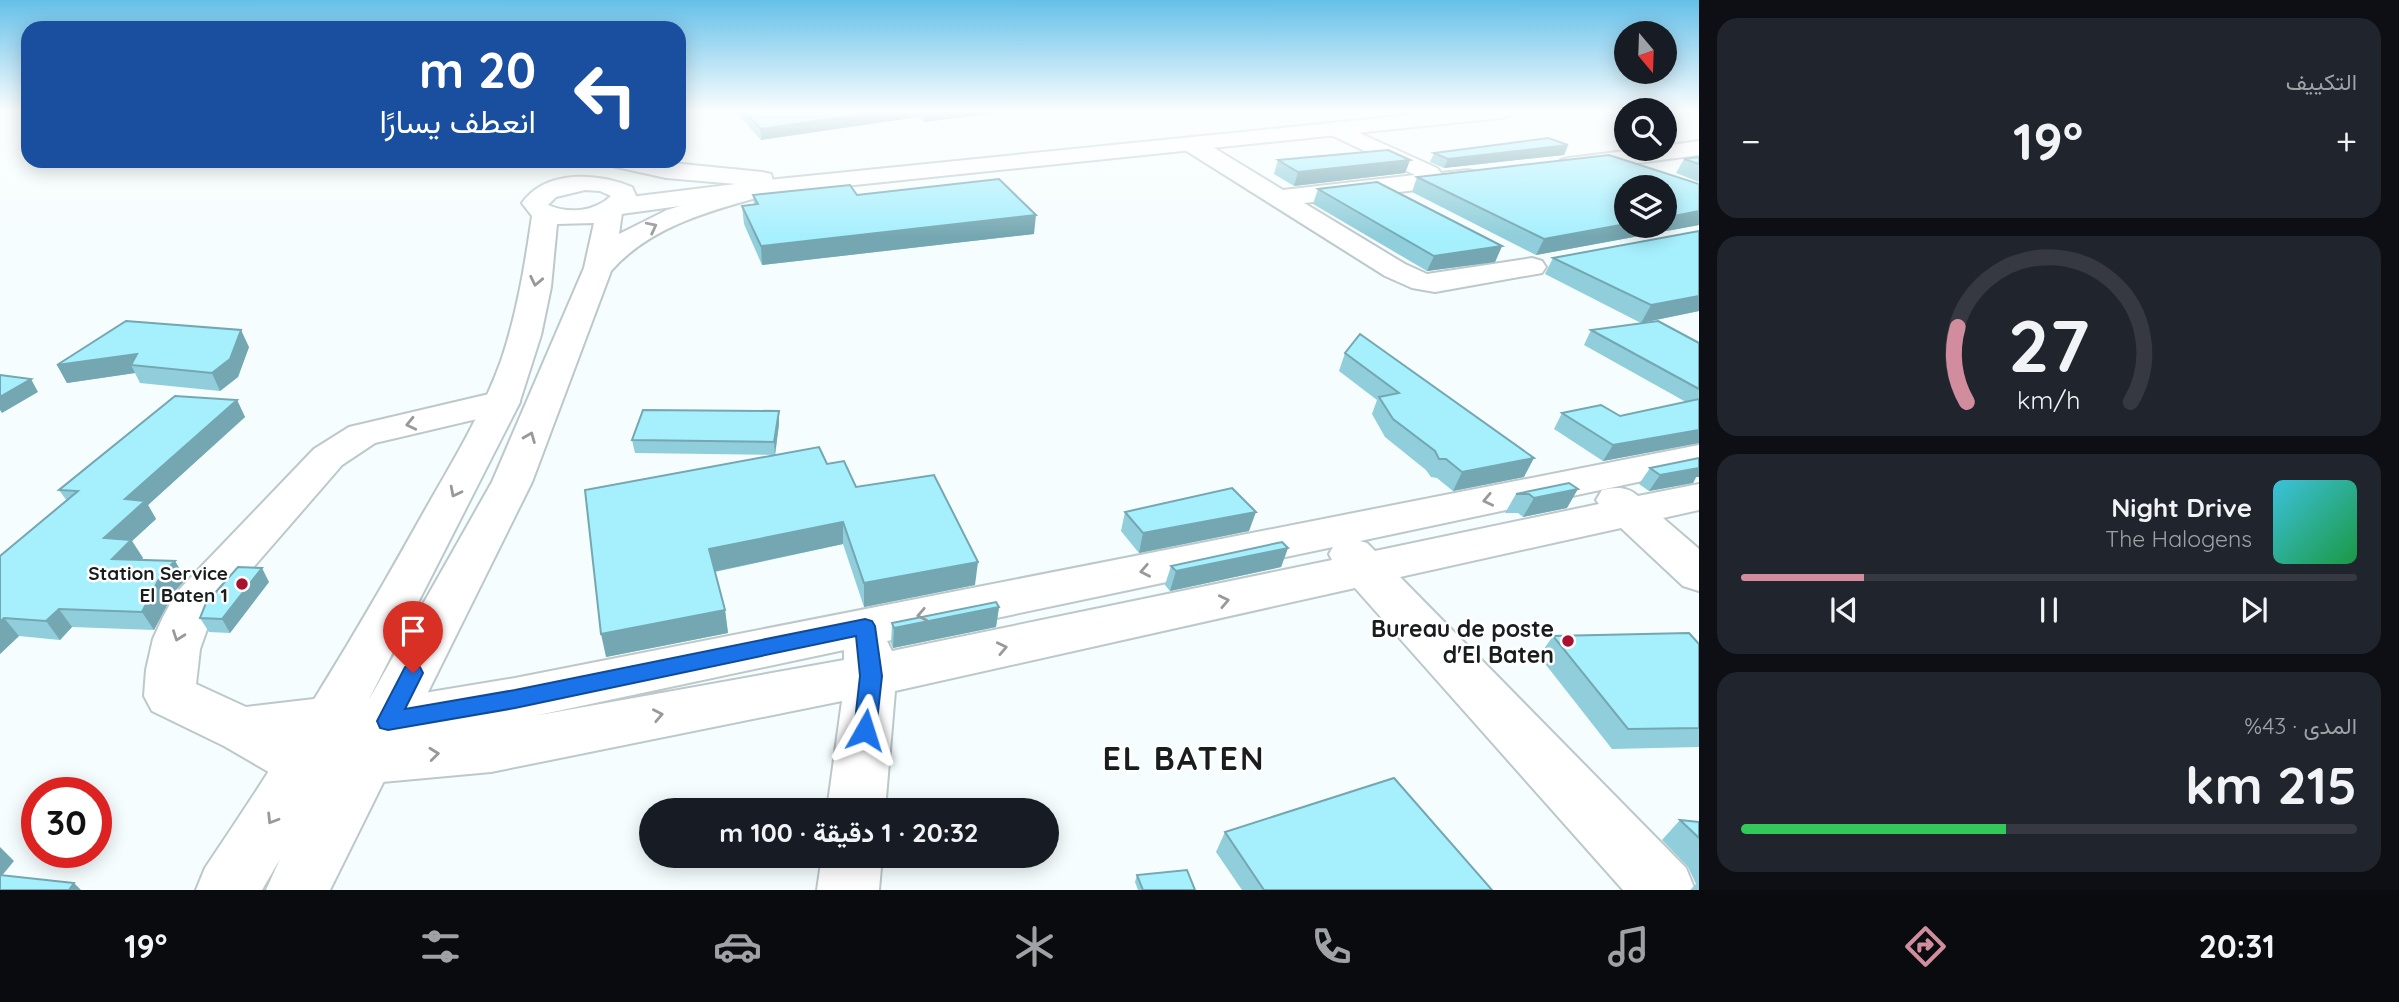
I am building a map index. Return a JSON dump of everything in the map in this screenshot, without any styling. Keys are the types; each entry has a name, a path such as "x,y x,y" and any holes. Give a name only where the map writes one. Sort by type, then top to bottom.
{"main road":[{"path":"652,168 766,183 1061,154"},
{"path":"227,890 319,742 391,618 502,402 524,335 541,258 548,191 575,184 611,197 1098,154"},
{"path":"1207,154 1395,270 1422,282 1436,283 1545,264 1497,248"},
{"path":"1388,154 1444,180"},
{"path":"1547,167 1658,154"},
{"path":"1611,160 1653,175"},
{"path":"297,890 512,482 598,268 611,197 592,168"},
{"path":"1277,198 1495,173"},
{"path":"598,268 623,243 650,227 766,183"},
{"path":"1378,187 1414,205"},
{"path":"502,402 362,435 328,457 193,605 179,631 171,656 170,696 243,730 319,742 377,741 491,748 795,688 868,651 1349,552 1633,513 1699,497"},
{"path":"1349,552 1590,479 1699,457"},
{"path":"1590,479 1633,513 1699,575"},
{"path":"1349,552 1664,890"},
{"path":"857,798 868,651"},
{"path":"848,890 851,868"}],"building":[{"path":"1349,154 1396,154 1410,160 1298,172 1278,160"},
{"path":"1435,154 1495,154 1448,159"},
{"path":"1609,155 1614,157 1614,161 1628,161 1671,175 1614,175 1614,226 1544,239 1417,177"},
{"path":"1699,157 1699,164 1684,159"},
{"path":"1677,177 1699,184 1699,211 1677,215"},
{"path":"999,179 1036,215 761,246 742,206 758,204 753,195 850,185 857,195"},
{"path":"1377,182 1502,246 1434,256 1318,189"},
{"path":"1699,231 1699,296 1651,305 1553,258 1661,238 1677,238 1677,235"},
{"path":"126,321 241,330 230,359 212,373 131,365 137,354 57,365"},
{"path":"1658,321 1699,343 1699,389 1591,330"},
{"path":"1360,334 1534,458 1462,472 1446,459 1439,459 1435,451 1393,419 1379,397 1399,393 1345,353"},
{"path":"0,375 31,379 0,397"},
{"path":"175,396 237,400 125,499 145,501 104,538 131,540 112,559 175,561 162,573 142,612 59,609 46,621 4,618 0,622 0,556 78,491 59,490"},
{"path":"1699,399 1699,430 1613,445 1562,413 1601,405 1620,416"},
{"path":"643,410 779,411 774,442 632,440"},
{"path":"819,447 827,464 844,461 856,487 934,475 978,562 864,583 843,522 709,549 725,610 601,634 585,490"},
{"path":"1699,458 1699,468 1660,475 1650,468"},
{"path":"1569,483 1578,489 1534,498 1529,494 1516,494"},
{"path":"1232,488 1256,512 1143,533 1125,512"},
{"path":"1282,542 1288,548 1176,571 1171,566"},
{"path":"238,567 262,568 222,619 200,618 206,603"},
{"path":"996,602 999,607 894,628 892,623"},
{"path":"1689,633 1699,644 1699,728 1628,729 1553,636"},
{"path":"1394,778 1492,890 1264,890 1225,832"},
{"path":"1680,820 1699,822 1699,838"},
{"path":"1187,870 1195,890 1143,890 1137,875"},
{"path":"0,875 74,883 69,890 0,890"}],"place":[{"name":"Station Service El Baten 1","path":"242,584"},
{"name":"Bureau de poste d'El Baten","path":"1568,641"}],"district":[{"name":"EL BATEN","path":"1184,758"}],"route":[{"path":"413,673 388,721 515,699 865,626 871,676 865,730"}]}
